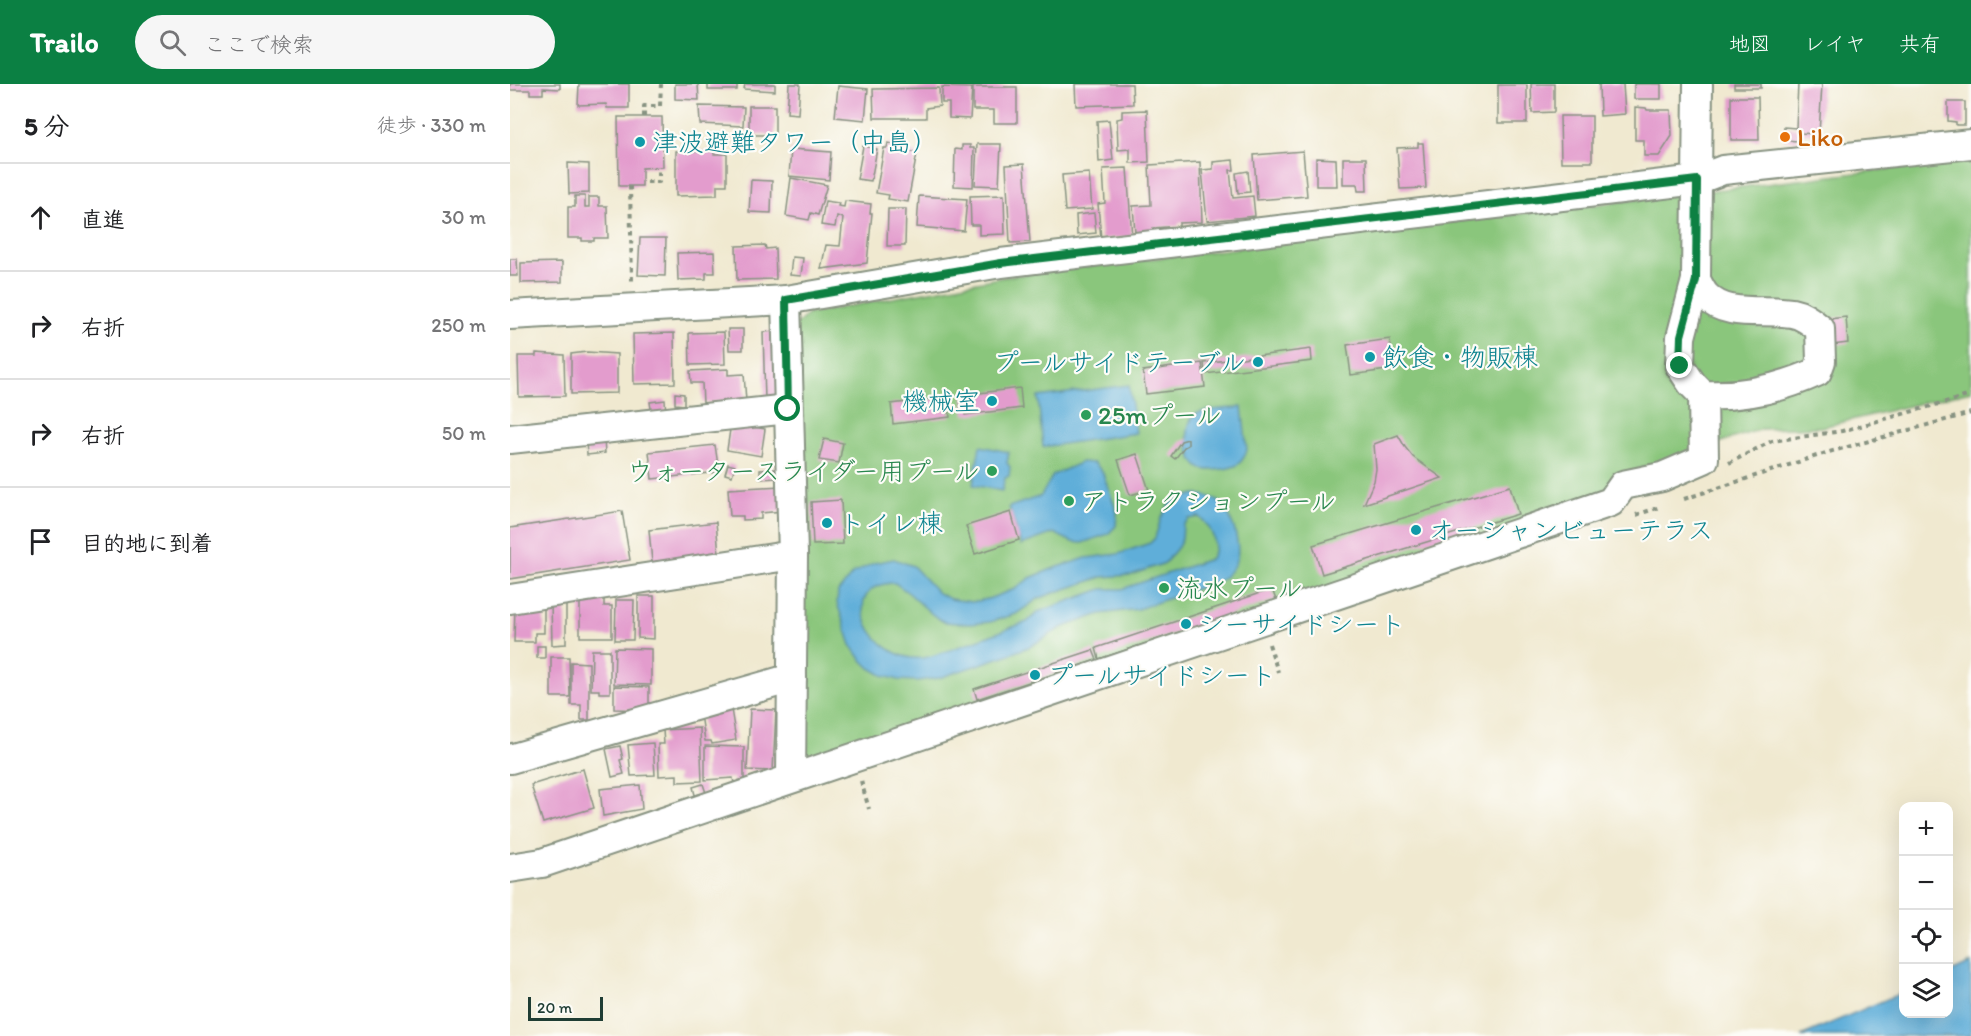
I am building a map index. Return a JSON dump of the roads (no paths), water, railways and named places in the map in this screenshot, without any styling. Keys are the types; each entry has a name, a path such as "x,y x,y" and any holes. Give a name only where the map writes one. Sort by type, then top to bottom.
{"street":[{"path":"1696,280 1706,297 1720,306 1739,310 1793,313 1809,320 1820,329 1821,361 1817,372 1765,390 1722,396 1703,395 1680,366 1681,336 1696,280 1698,84"},
{"path":"510,315 786,300 1001,263 1697,180 1723,170 1971,144"},
{"path":"786,300 793,555 791,778"},
{"path":"510,868 542,863 1611,502 1623,485 1662,477 1704,459 1703,395"},
{"path":"510,439 788,409"},
{"path":"510,599 793,555"},
{"path":"510,759 792,678"}],"water":[{"name":"25mプール","path":"1129,385 1136,433 1043,447 1038,397"},
{"path":"1242,407 1247,450 1245,456 1237,465 1224,469 1200,468 1189,450 1188,433 1192,419 1196,414 1205,411"},
{"name":"ウォータースライダー用プール","path":"980,446 1009,452 1007,463 1010,467 1009,476 1005,478 1002,491 973,485"},
{"name":"アトラクションプール","path":"1082,462 1094,463 1102,471 1117,512 1116,526 1108,534 1082,543 1072,542 1054,533 1021,545 1009,507 1041,496 1053,475"},
{"name":"流水プール","path":"1195,494 1210,497 1221,503 1228,514 1234,528 1238,551 1235,564 1219,581 1138,609 1100,614 1061,628 1031,646 939,678 917,681 884,676 870,668 851,645 837,603 838,592 853,573 874,563 894,559 913,566 938,593 950,599 972,602 988,599 1015,589 1030,578 1052,569 1086,558 1118,554 1150,543 1155,538 1161,518 1169,505 1178,499","holes":["1199,517 1211,531 1215,542 1210,559 1122,589 1102,589 1038,612 1027,622 936,655 923,658 905,656 888,649 875,637 867,623 863,608 866,596 876,587 895,583 944,622 970,624 990,622 1016,614 1038,599 1053,593 1102,577 1131,575 1165,563 1182,539 1183,525 1189,519"]},
{"path":"1971,963 1971,1036 1801,1036 1899,994 1899,1018 1953,1018 1953,971"}],"place":[{"name":"Liko","path":"1785,137"},
{"name":"津波避難タワー（中島）","path":"640,142"},
{"name":"飲食・物販棟","path":"1370,357"},
{"name":"プールサイドテーブル","path":"1258,362"},
{"name":"機械室","path":"992,401"},
{"name":"25mプール","path":"1086,415"},
{"name":"ウォータースライダー用プール","path":"992,471"},
{"name":"アトラクションプール","path":"1069,501"},
{"name":"トイレ棟","path":"827,523"},
{"name":"オーシャンビューテラス","path":"1416,530"},
{"name":"流水プール","path":"1164,588"},
{"name":"シーサイドシート","path":"1186,624"},
{"name":"プールサイドシート","path":"1035,675"}]}
